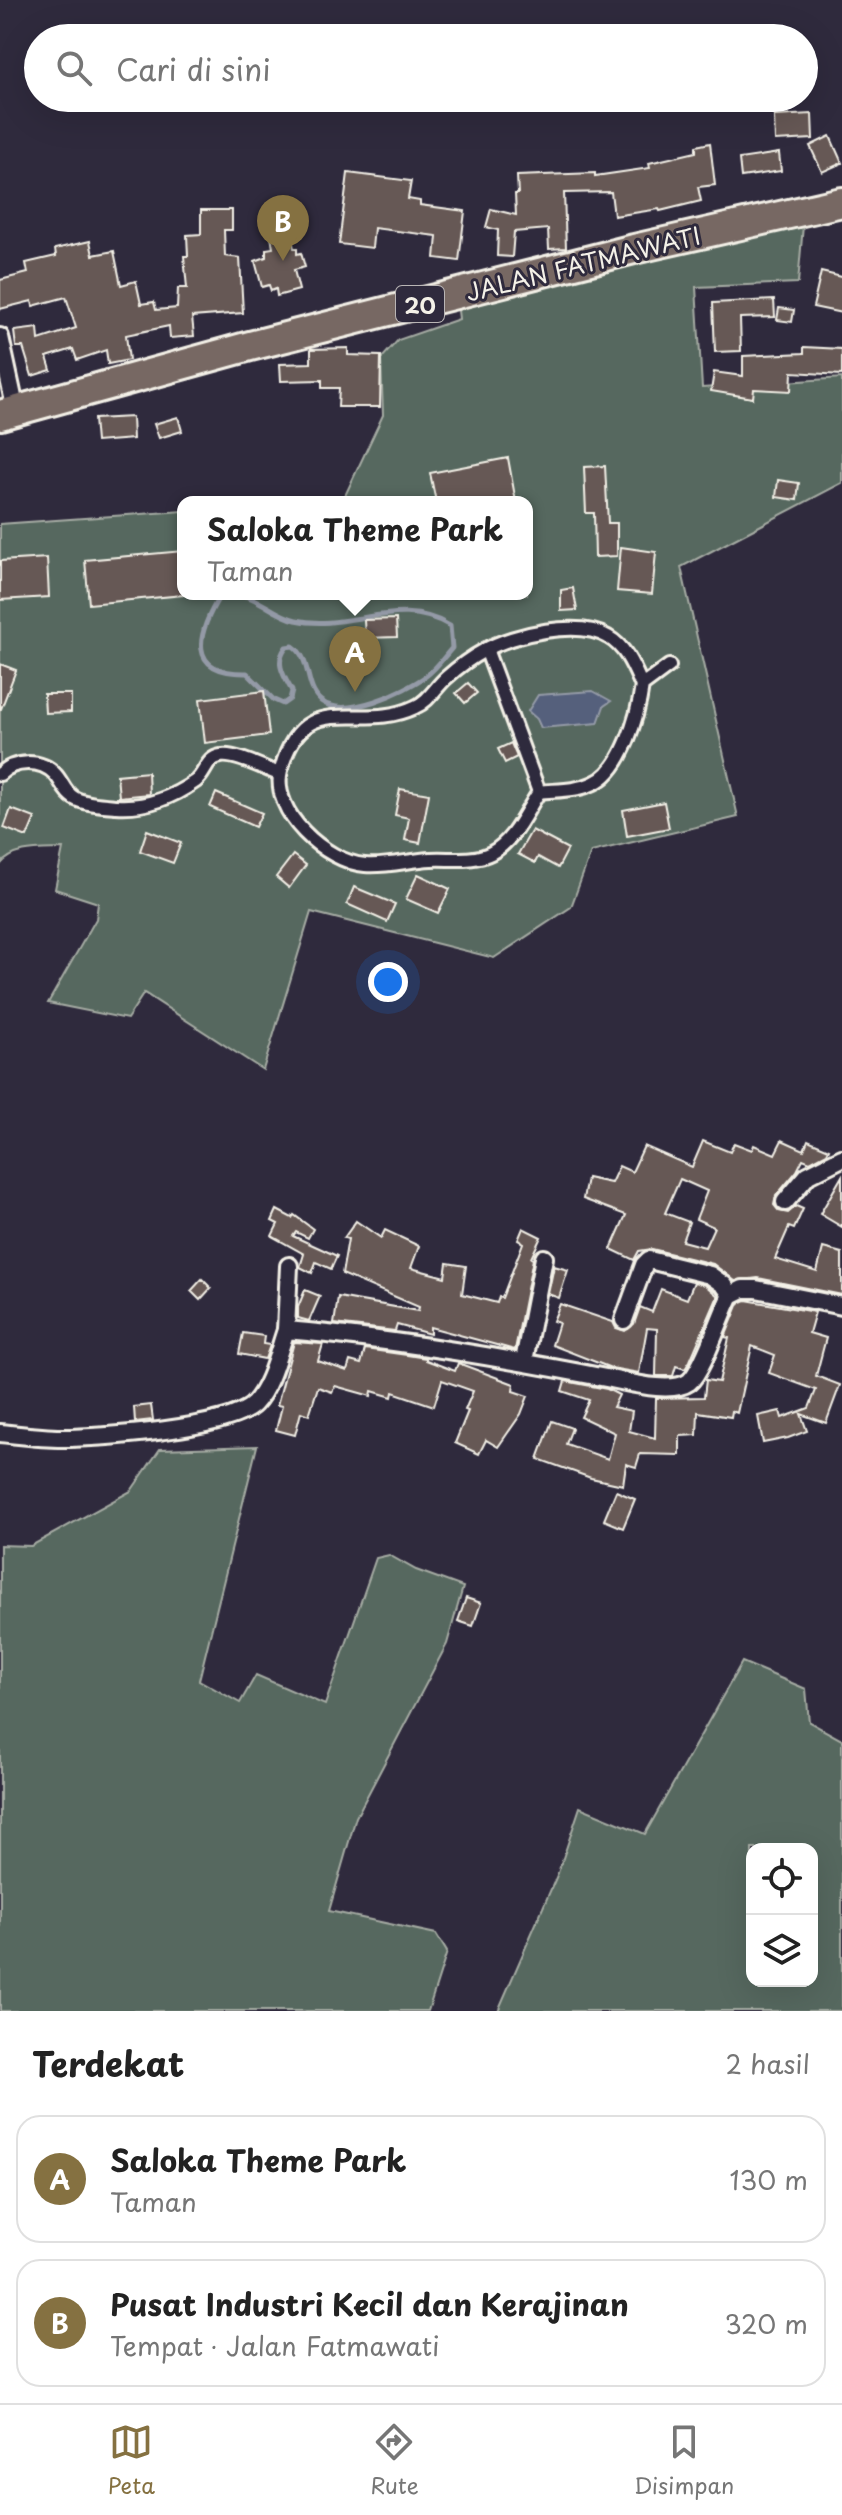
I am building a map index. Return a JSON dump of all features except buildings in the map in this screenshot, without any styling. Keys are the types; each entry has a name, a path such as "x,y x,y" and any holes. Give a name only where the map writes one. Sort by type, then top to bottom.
{"highway":[{"name":"JALAN FATMAWATI","path":"8,413 250,346 634,249 842,202"}],"street":[{"path":"0,337 8,413"},
{"path":"582,629 608,636 630,658 642,686 639,710 609,772 597,782 579,789 539,792 502,846 488,855 365,865 347,861 313,843 287,809 279,774 297,731 309,722 329,717 401,712 416,707 432,696 444,679 486,649 524,635 582,629"},
{"path":"486,649 539,792"},
{"path":"642,686 669,666"},
{"path":"0,774 15,764 41,764 54,772 66,792 75,799 136,807 155,803 197,780 208,761 221,756 231,756 279,774"},
{"path":"785,1202 808,1175 842,1158"},
{"path":"524,1361 544,1258"},
{"path":"624,1320 644,1265 649,1260 710,1275 724,1285 731,1295"},
{"path":"0,1433 60,1438 122,1435 221,1420 242,1413 256,1402 271,1373 286,1330 289,1266"},
{"path":"286,1330 524,1361 644,1386 673,1388 686,1385 698,1371 731,1295 743,1289 842,1306"}],"green space":[{"path":"804,214 798,283 696,287 702,388 842,378 842,483 681,567 738,817 591,852 571,907 494,958 311,912 263,1070 144,993 127,1019 48,1003 96,919 98,903 55,889 63,849 21,852 0,865 0,524 177,511 177,600 533,600 533,496 345,496 383,415 381,359 398,340 459,319 457,302"},
{"path":"257,1446 199,1680 240,1703 256,1675 325,1705 376,1558 389,1555 416,1570 463,1587 447,1644 356,1817 329,1911 436,1934 447,1952 428,2011 0,2011 0,1545 31,1546 131,1491 160,1449"},
{"path":"742,1662 806,1689 809,1722 842,1740 842,2011 498,2011 558,1873 580,1807 645,1834"}],"water":[{"path":"593,691 611,701 604,706 598,723 541,728 528,711 538,695"}],"waterway":[{"path":"218,600 202,636 205,659 213,667 247,673 274,700 283,704 290,699 292,691 281,664 286,647 293,646 303,658 312,688 321,701 345,707 390,696 416,682 433,670 452,648 450,626 431,617 393,614 315,622 296,620 254,600"}],"place":[{"name":"Pusat Industri Kecil dan Kerajinan","path":"283,261"},
{"name":"Saloka Theme Park","path":"355,692"}]}
